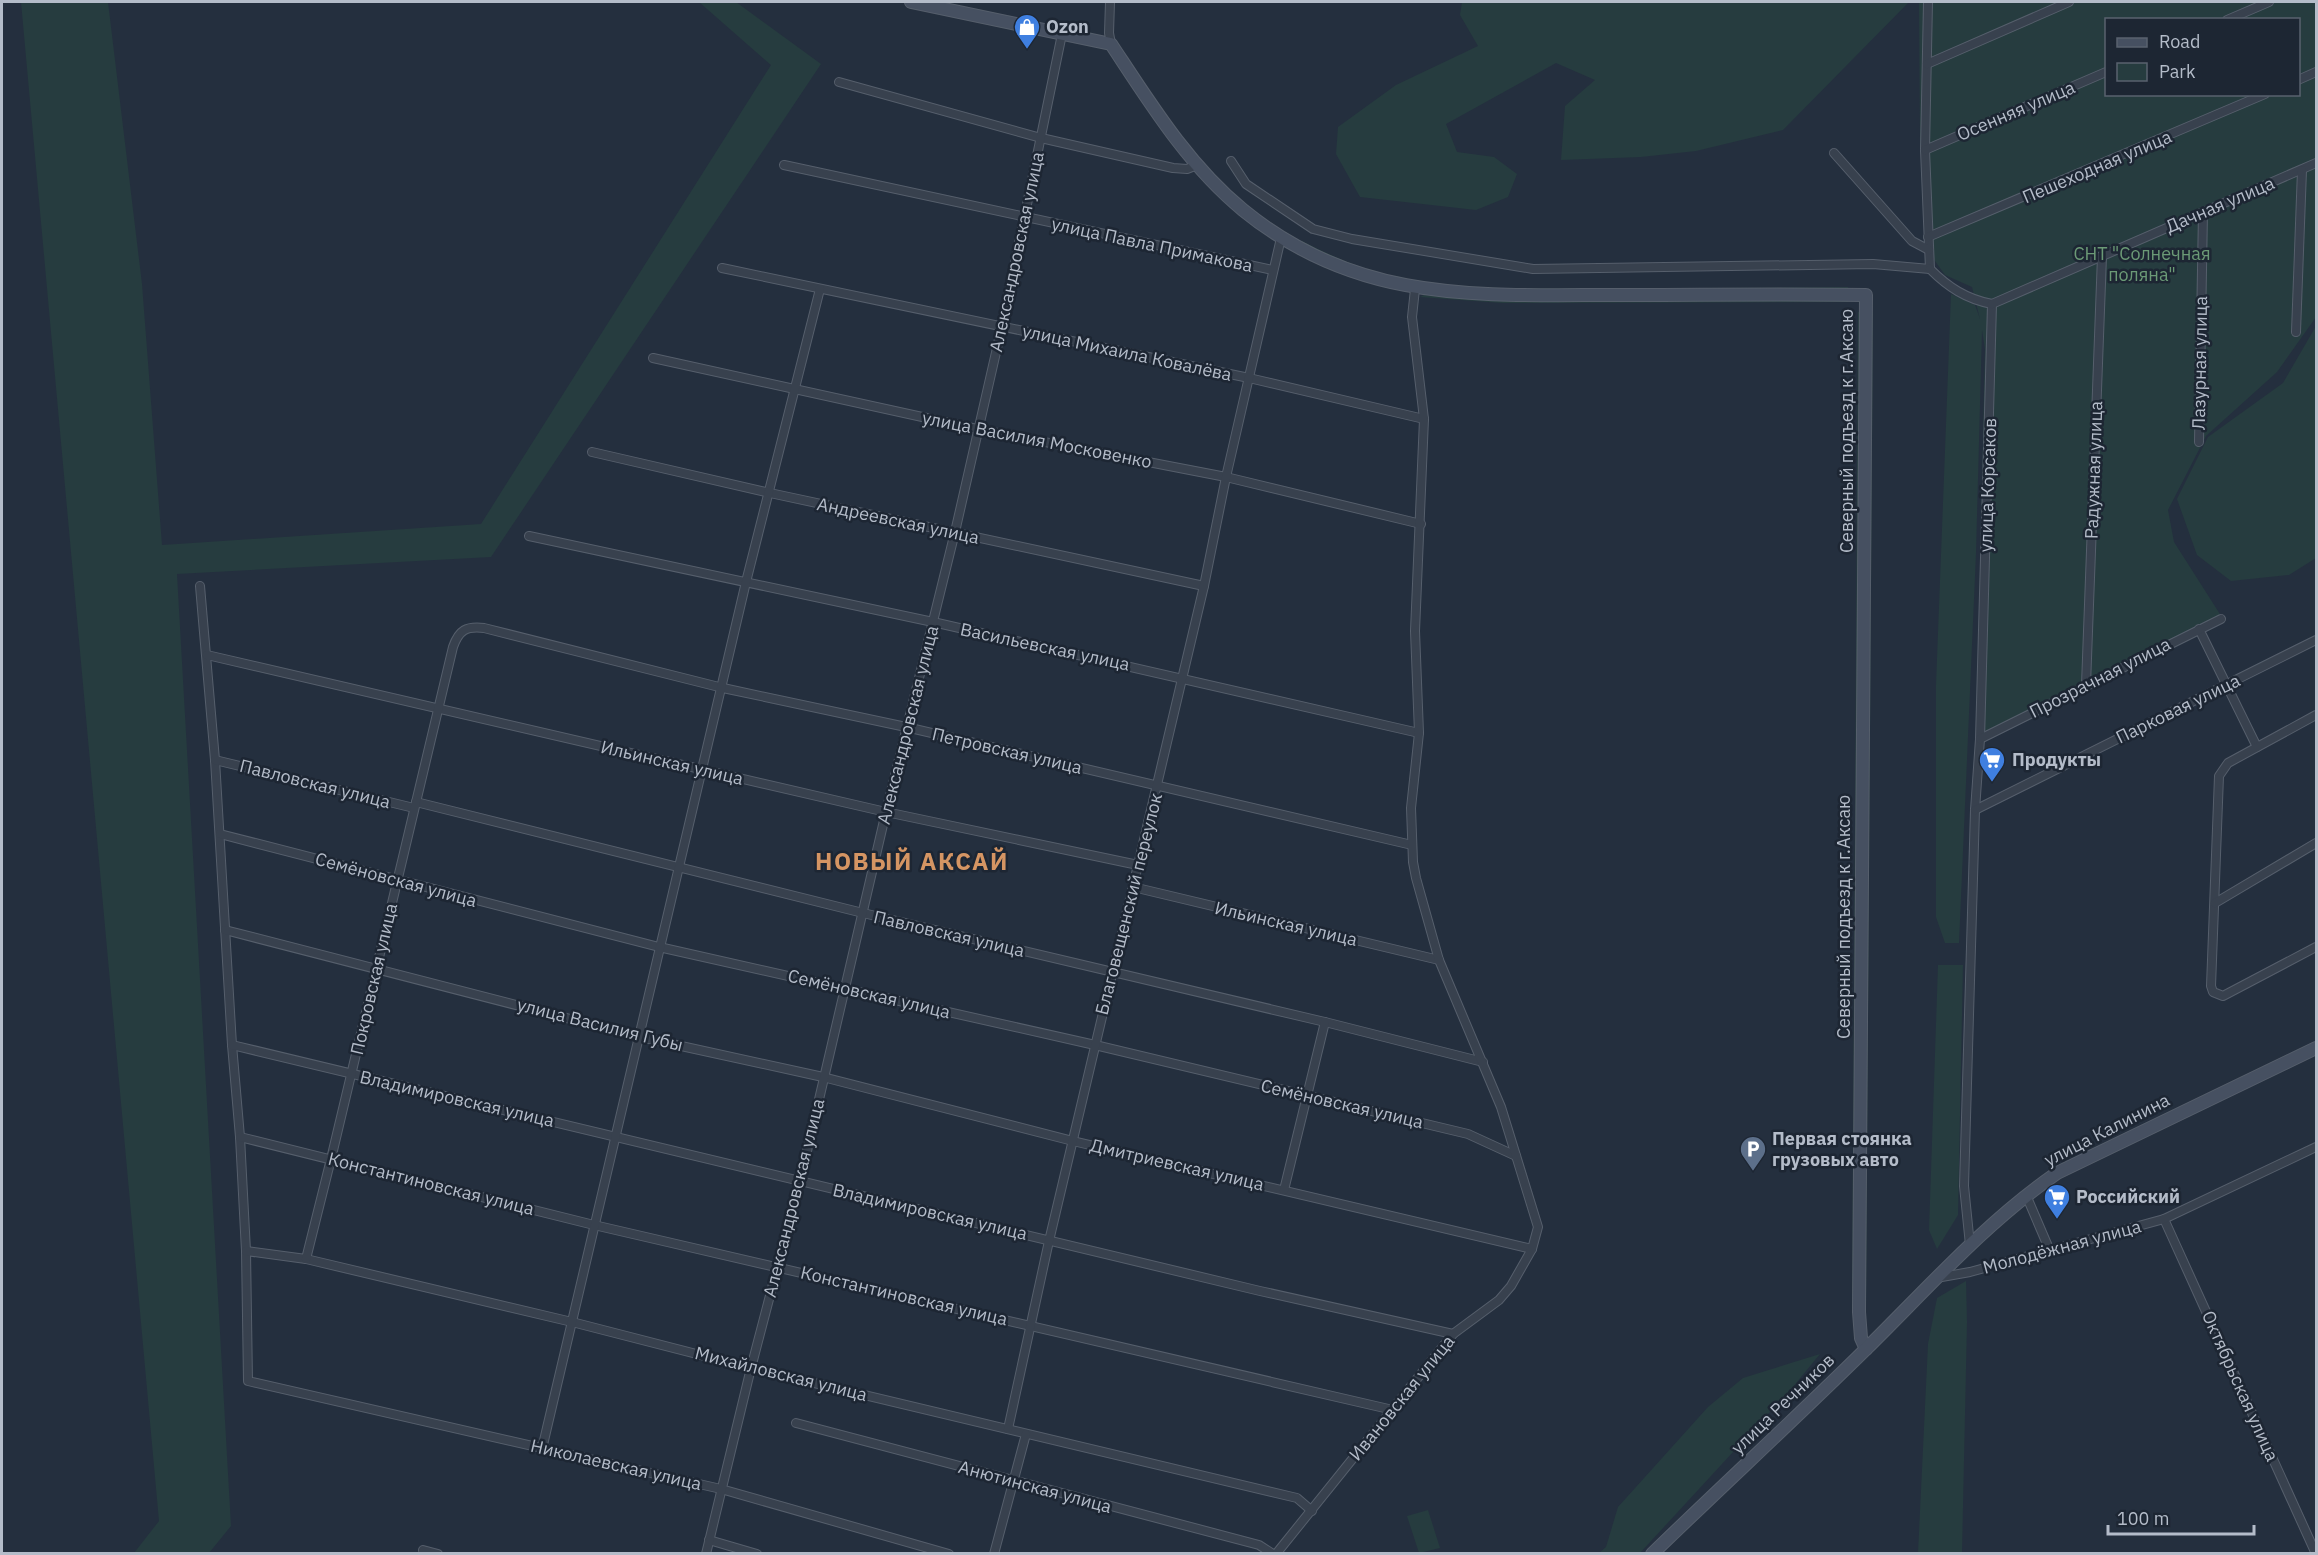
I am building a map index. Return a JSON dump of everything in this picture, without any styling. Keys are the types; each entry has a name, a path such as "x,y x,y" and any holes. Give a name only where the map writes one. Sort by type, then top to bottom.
{"street":[{"path":"911,2 1112,44 1109,33 1110,2"},
{"path":"1928,2 1925,150 1930,269"},
{"path":"1927,64 2069,2"},
{"path":"2232,18 2269,2"},
{"name":"Александровская улица","path":"706,1554 751,1368 800,1181 885,812 955,532 1002,326 1062,34"},
{"name":"Северный подъезд к г.Аксаю","path":"1112,44 1165,124 1197,165 1236,205 1281,238 1347,270 1415,289 1489,295 1866,295 1859,1312 1861,1338 1866,1349"},
{"name":"Осенняя улица","path":"1925,150 2105,72"},
{"path":"2300,79 2316,72"},
{"path":"839,82 1041,138 1173,168 1187,169 1197,165"},
{"name":"Пешеходная улица","path":"1928,237 2260,96"},
{"path":"1834,153 1912,241 1929,249"},
{"path":"1231,161 1246,184 1313,229 1352,239 1533,269 1873,264 1930,269 1944,283 1966,297 1992,304"},
{"name":"Дачная улица","path":"1992,304 2316,163"},
{"name":"улица Павла Примакова","path":"784,165 1273,270"},
{"path":"2296,332 2302,170"},
{"name":"Лазурная улица","path":"2199,442 2203,212"},
{"name":"Благовещенский переулок","path":"1008,1429 1049,1241 1204,586 1226,477 1281,238"},
{"name":"Радужная улица","path":"2086,685 2102,256"},
{"name":"улица Михаила Ковалёва","path":"722,268 1249,378 1424,419"},
{"path":"542,1449 640,1037 678,866 723,688 746,582 820,288"},
{"path":"1415,289 1412,317 1424,419 1421,524 1414,631 1419,733 1411,808 1416,878 1439,960 1501,1107 1538,1227 1532,1250"},
{"name":"улица Корсаков","path":"1970,1245 1964,1186 1975,810 1980,739 1992,304"},
{"name":"улица Василия Московенко","path":"652,358 977,429 1226,477 1421,524"},
{"name":"Андреевская улица","path":"592,452 770,494 1204,586"},
{"name":"Васильевская улица","path":"529,536 933,622 1419,733"},
{"path":"200,586 215,760 246,1251"},
{"name":"Прозрачная улица","path":"1980,739 2221,619"},
{"name":"Петровская улица","path":"462,630 484,628 723,688 1412,845"},
{"path":"2199,629 2257,747"},
{"name":"Покровская улица","path":"306,1259 453,647 462,630"},
{"name":"Парковая улица","path":"1975,810 2316,640"},
{"name":"Ильинская улица","path":"207,655 885,812 1138,866"},
{"path":"2316,715 2228,763 2219,776 2211,986 2213,992 2223,996 2316,946"},
{"name":"Павловская улица","path":"215,760 678,866 863,913 1325,1022 1483,1062"},
{"name":"Семёновская улица","path":"220,834 659,947 1095,1045 1468,1134 1516,1156"},
{"path":"2215,903 2316,843"},
{"name":"Ильинская улица","path":"1133,887 1439,960"},
{"path":"225,930 377,968"},
{"name":"улица Василия Губы","path":"377,968 640,1037 824,1077"},
{"path":"1284,1190 1325,1022"},
{"name":"Владимировская улица","path":"232,1045 1049,1241 1453,1334"},
{"name":"улица Калинина","path":"1936,1278 2026,1195 2057,1173 2316,1048"},
{"name":"Дмитриевская улица","path":"824,1077 1073,1141 1532,1250"},
{"name":"Константиновская улица","path":"240,1137 594,1225 1393,1410"},
{"name":"Молодёжная улица","path":"1936,1278 2050,1251 2164,1219 2316,1147"},
{"path":"2026,1195 2050,1251"},
{"name":"Октябрьская улица","path":"2164,1219 2316,1554"},
{"name":"Ивановская улица","path":"1274,1554 1453,1334 1499,1300 1520,1273 1532,1250"},
{"name":"Михайловская улица","path":"246,1251 306,1259 1297,1498 1312,1510"},
{"name":"Николаевская улица","path":"246,1251 248,1381 721,1489 948,1554"},
{"name":"улица Речников","path":"1652,1554 1866,1349 1936,1278"},
{"name":"Анютинская улица","path":"796,1423 1259,1545 1274,1554"},
{"path":"994,1554 1026,1434"},
{"path":"709,1540 757,1554"},
{"path":"423,1550 438,1554"}],"green space":[{"path":"21,2 108,2 142,284 162,545 481,524 771,65 699,2 736,2 821,64 491,557 177,574 231,1526 209,1553 134,1553 159,1521"},
{"path":"1462,2 1909,2 1783,130 1696,151 1641,157 1561,160 1565,106 1595,80 1556,63 1446,124 1457,152 1494,157 1517,174 1508,197 1476,210 1360,197 1336,154 1338,127 1396,85 1478,46 1460,15"},
{"name":"СНТ \"Солнечная поляна\"","path":"1919,2 2316,2 2316,317 2277,372 2206,436 2168,510 2174,542 2225,622 1976,745 1985,349 1982,330 1976,553 1959,943 1945,943 1936,917 1936,685 1951,294 1975,305 1980,319 1972,287 1945,275 1925,247 1920,137"},
{"path":"1302,241 1371,271 1422,282 1450,285 1533,288 1848,287 1848,290 1511,291 1436,287 1348,266 1301,243"},
{"path":"1424,295 1469,299 1848,299 1848,302 1502,303 1420,297"},
{"path":"1858,312 1861,312 1855,1309 1852,1309"},
{"path":"1873,312 1866,1309 1864,1309 1870,313"},
{"path":"2316,326 2316,558 2289,575 2231,581 2197,555 2177,499 2208,437 2283,383"},
{"path":"1938,965 1963,965 1958,1215 1937,1249 1929,1230"},
{"path":"1966,1281 1962,1553 1918,1553 1928,1344 1937,1298"},
{"path":"1820,1354 1792,1388 1640,1553 1599,1553 1606,1547 1618,1507 1708,1407 1743,1378"},
{"path":"1428,1510 1440,1548 1419,1553 1407,1516"}],"place":[{"name":"Ozon","path":"1027,50"},
{"name":"Продукты","path":"1992,783"},
{"name":"Первая стоянка грузовых авто","path":"1753,1172"},
{"name":"Российский","path":"2057,1220"}],"district":[{"name":"НОВЫЙ АКСАЙ","path":"912,862"}]}
